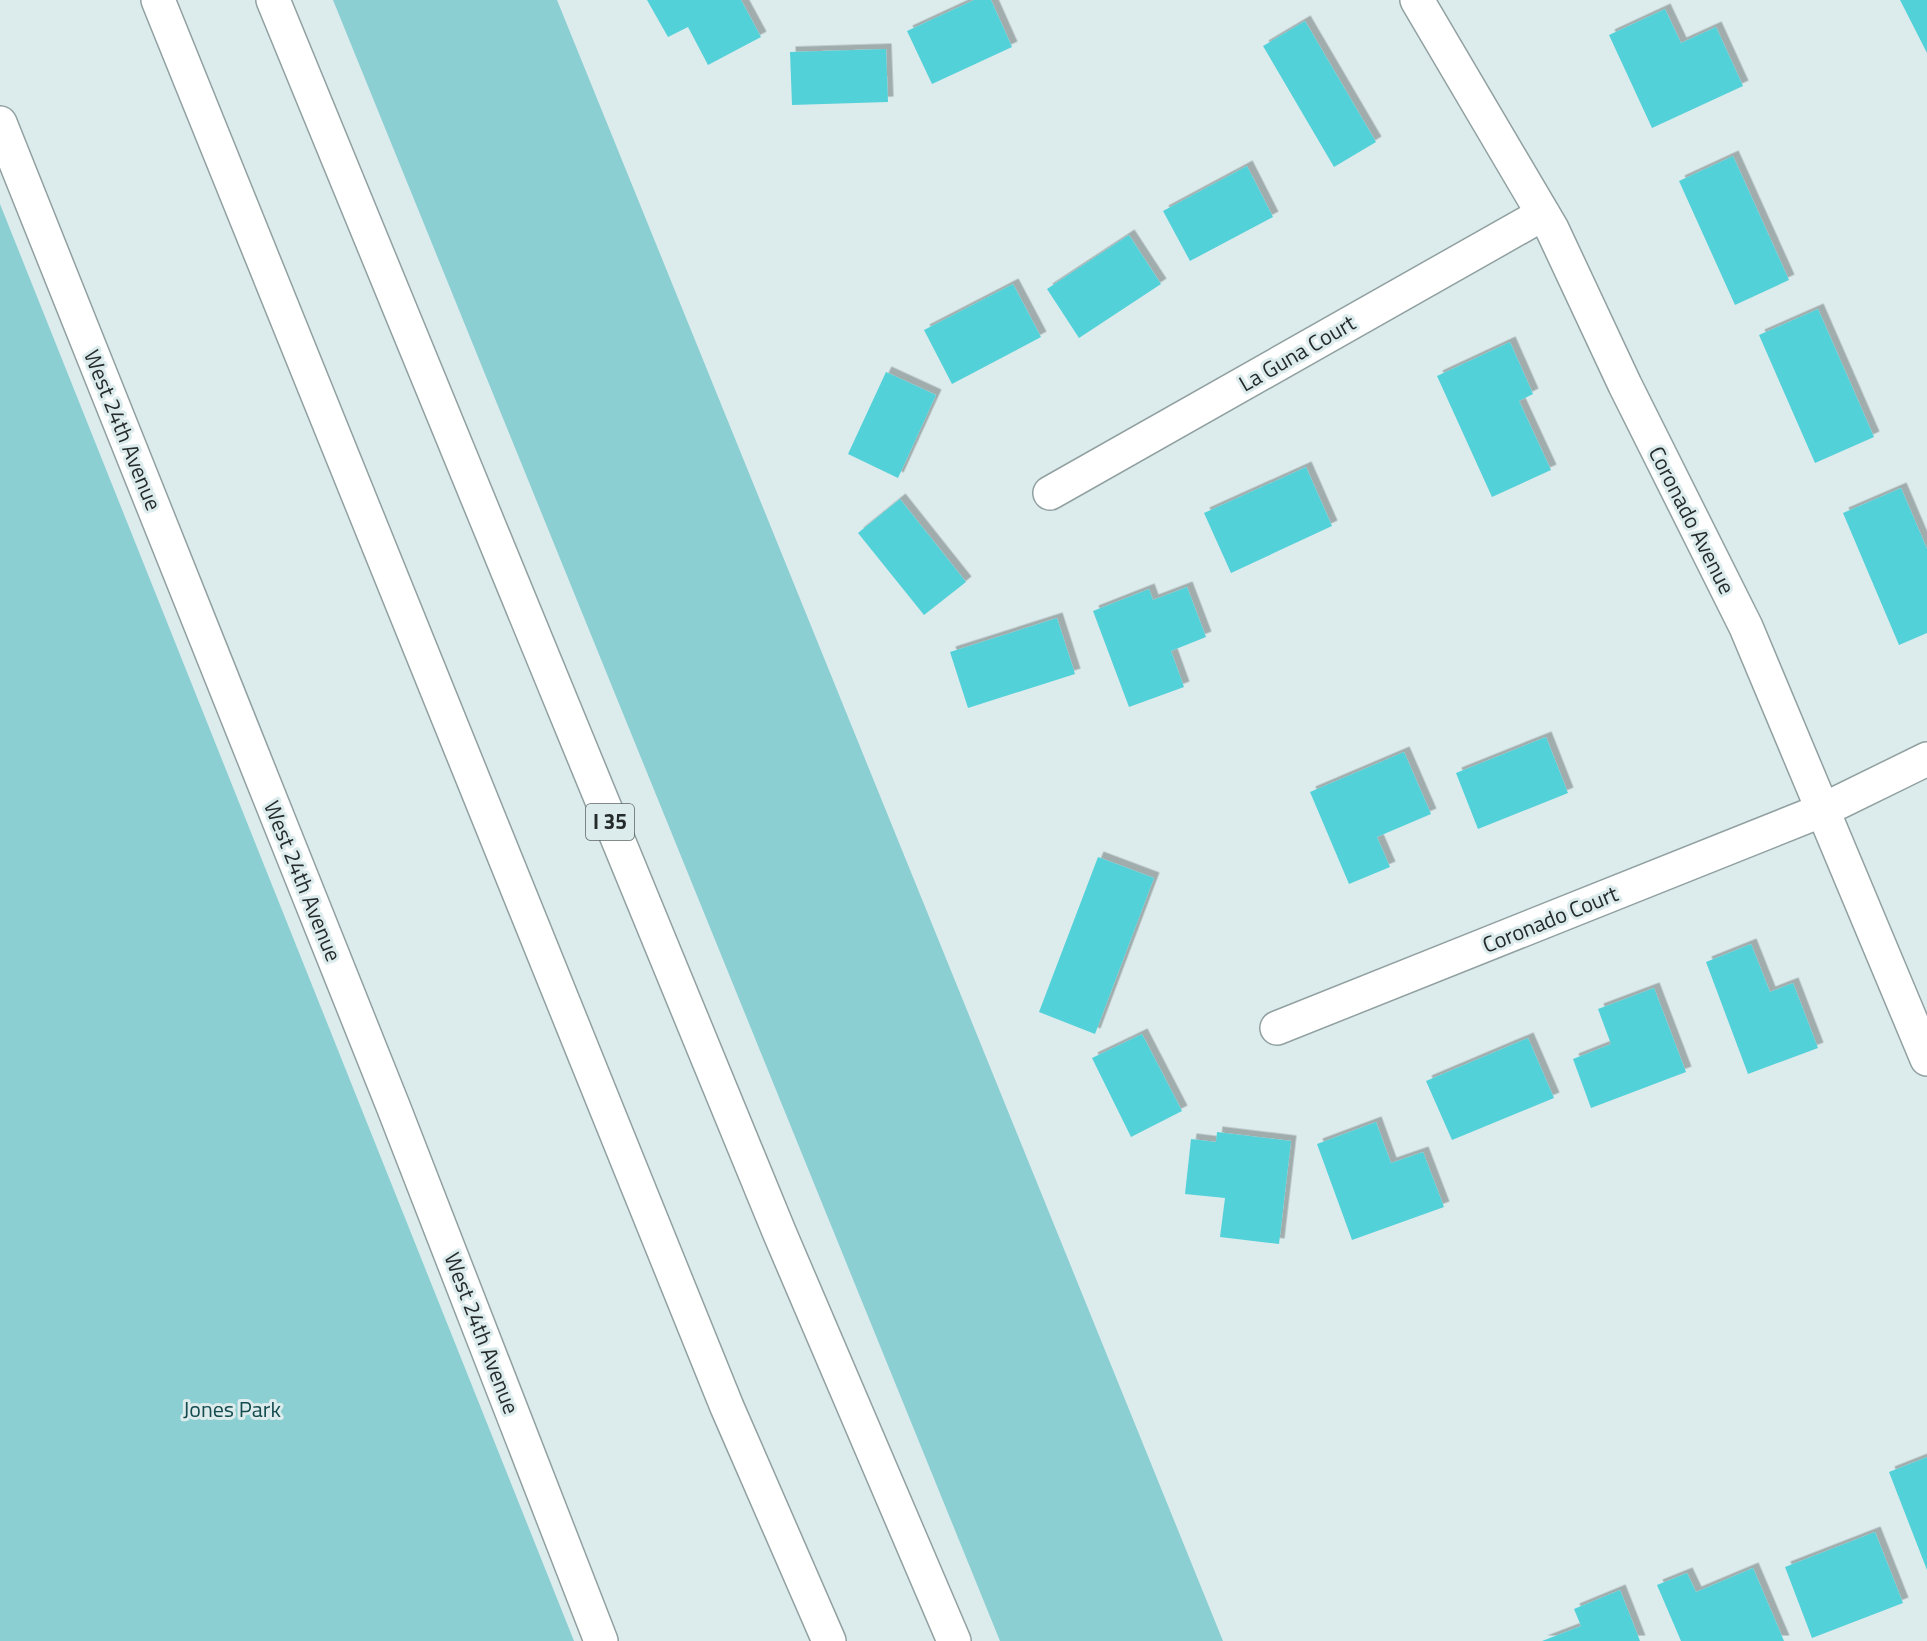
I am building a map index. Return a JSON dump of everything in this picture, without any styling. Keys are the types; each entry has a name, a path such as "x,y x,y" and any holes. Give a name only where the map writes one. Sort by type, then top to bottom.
{"main road":[{"path":"158,0 727,1407 829,1641"},
{"name":"I 35","path":"273,0 780,1234 954,1641"},
{"name":"Coronado Avenue","path":"1417,0 1552,229 1625,385 1746,627 1927,1059"},
{"name":"West 24th Avenue","path":"0,123 393,1106 601,1641"},
{"name":"La Guna Court","path":"1050,493 1543,214"},
{"name":"Coronado Court","path":"1277,1028 1822,810 1927,759"}],"green space":[{"path":"333,0 557,0 1223,1641 1000,1641"},
{"name":"Jones Park","path":"0,204 574,1641 0,1641"}],"building":[{"path":"647,0 741,0 761,37 708,65 688,27 668,37"},
{"path":"974,0 991,0 1012,47 932,84 907,31"},
{"path":"1900,0 1927,0 1927,53"},
{"path":"1665,9 1681,43 1716,27 1743,86 1652,128 1609,35"},
{"path":"1305,21 1376,142 1334,167 1263,46"},
{"path":"886,49 888,102 792,105 790,52"},
{"path":"1733,156 1789,280 1735,305 1679,181"},
{"path":"1247,166 1273,217 1190,261 1163,211"},
{"path":"1129,235 1161,284 1079,338 1047,289"},
{"path":"1013,284 1041,337 952,384 924,330"},
{"path":"1818,309 1874,437 1815,463 1759,335"},
{"path":"1510,342 1533,394 1519,401 1551,470 1492,497 1437,376"},
{"path":"886,372 936,395 898,478 848,454"},
{"path":"1306,467 1332,526 1231,573 1204,513"},
{"path":"1901,488 1927,549 1927,633 1899,645 1843,513"},
{"path":"900,499 966,582 924,615 858,533"},
{"path":"1187,587 1206,637 1171,651 1184,687 1129,707 1093,611 1149,589 1153,600"},
{"path":"1057,618 1075,674 968,708 950,652"},
{"path":"1546,737 1568,793 1478,829 1456,773"},
{"path":"1404,752 1431,814 1377,837 1390,867 1349,884 1310,792"},
{"path":"1098,857 1154,878 1095,1034 1039,1012"},
{"path":"1751,944 1770,992 1793,983 1818,1048 1748,1074 1706,962"},
{"path":"1654,988 1686,1072 1591,1108 1573,1059 1611,1044 1598,1009"},
{"path":"1142,1034 1182,1111 1131,1137 1092,1058"},
{"path":"1528,1038 1554,1098 1452,1140 1426,1081"},
{"path":"1376,1122 1391,1163 1423,1152 1444,1207 1352,1240 1317,1144"},
{"path":"1217,1132 1291,1141 1279,1244 1220,1237 1225,1198 1185,1194 1191,1139 1216,1142"},
{"path":"1927,1457 1927,1570 1889,1472"},
{"path":"1875,1532 1903,1603 1812,1638 1785,1567"},
{"path":"1753,1568 1784,1641 1681,1641 1657,1585 1687,1573 1696,1592"},
{"path":"1620,1590 1640,1641 1542,1641 1581,1626 1574,1609"}]}
